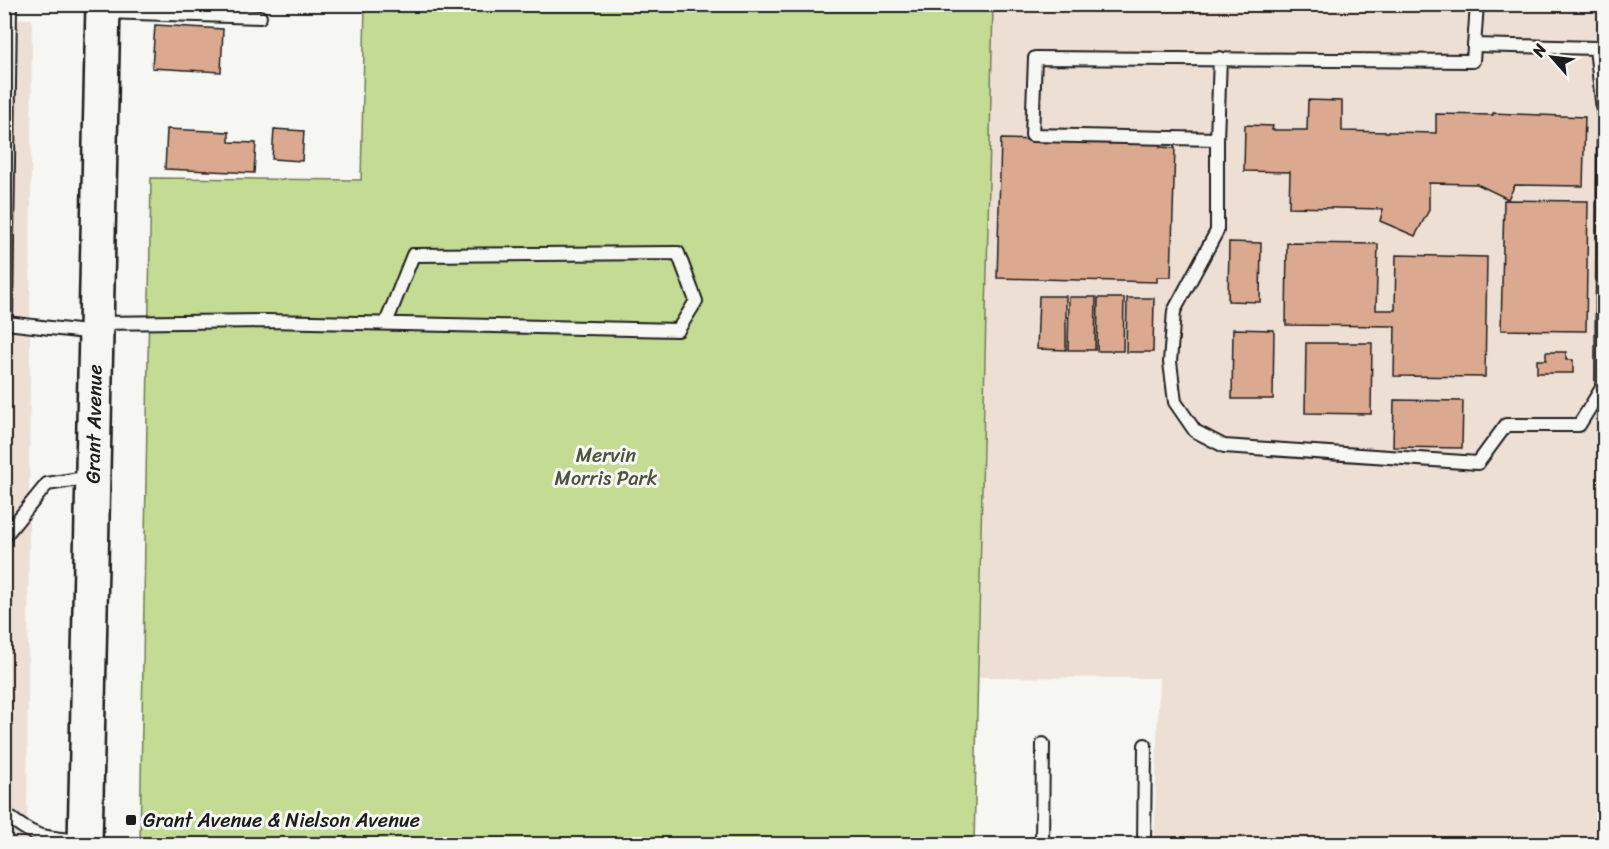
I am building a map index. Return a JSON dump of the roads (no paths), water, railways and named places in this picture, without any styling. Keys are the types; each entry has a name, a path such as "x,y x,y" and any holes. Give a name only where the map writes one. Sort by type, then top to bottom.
{"main road":[{"name":"Grant Avenue","path":"85,843 103,8"}],"lane":[{"path":"10,4 6,323 96,328 267,321 678,330 696,301 678,253 413,255 386,323"},
{"path":"1217,139 1032,135 1035,58 1473,61 1476,4"},
{"path":"103,8 148,16 260,17"},
{"path":"1220,58 1217,231 1174,311 1170,362 1174,402 1195,431 1224,446 1478,463 1506,425 1579,425 1602,388 1604,118 1596,48 1474,45"},
{"path":"4,537 47,484 93,477"},
{"path":"1042,844 1043,744"},
{"path":"1144,844 1145,745"},
{"path":"4,813 27,832 37,836 85,843"}],"place":[{"name":"Grant Avenue & Nielson Avenue","path":"131,820"}],"park label":[{"name":"Mervin Morris Park","path":"606,466"}]}
